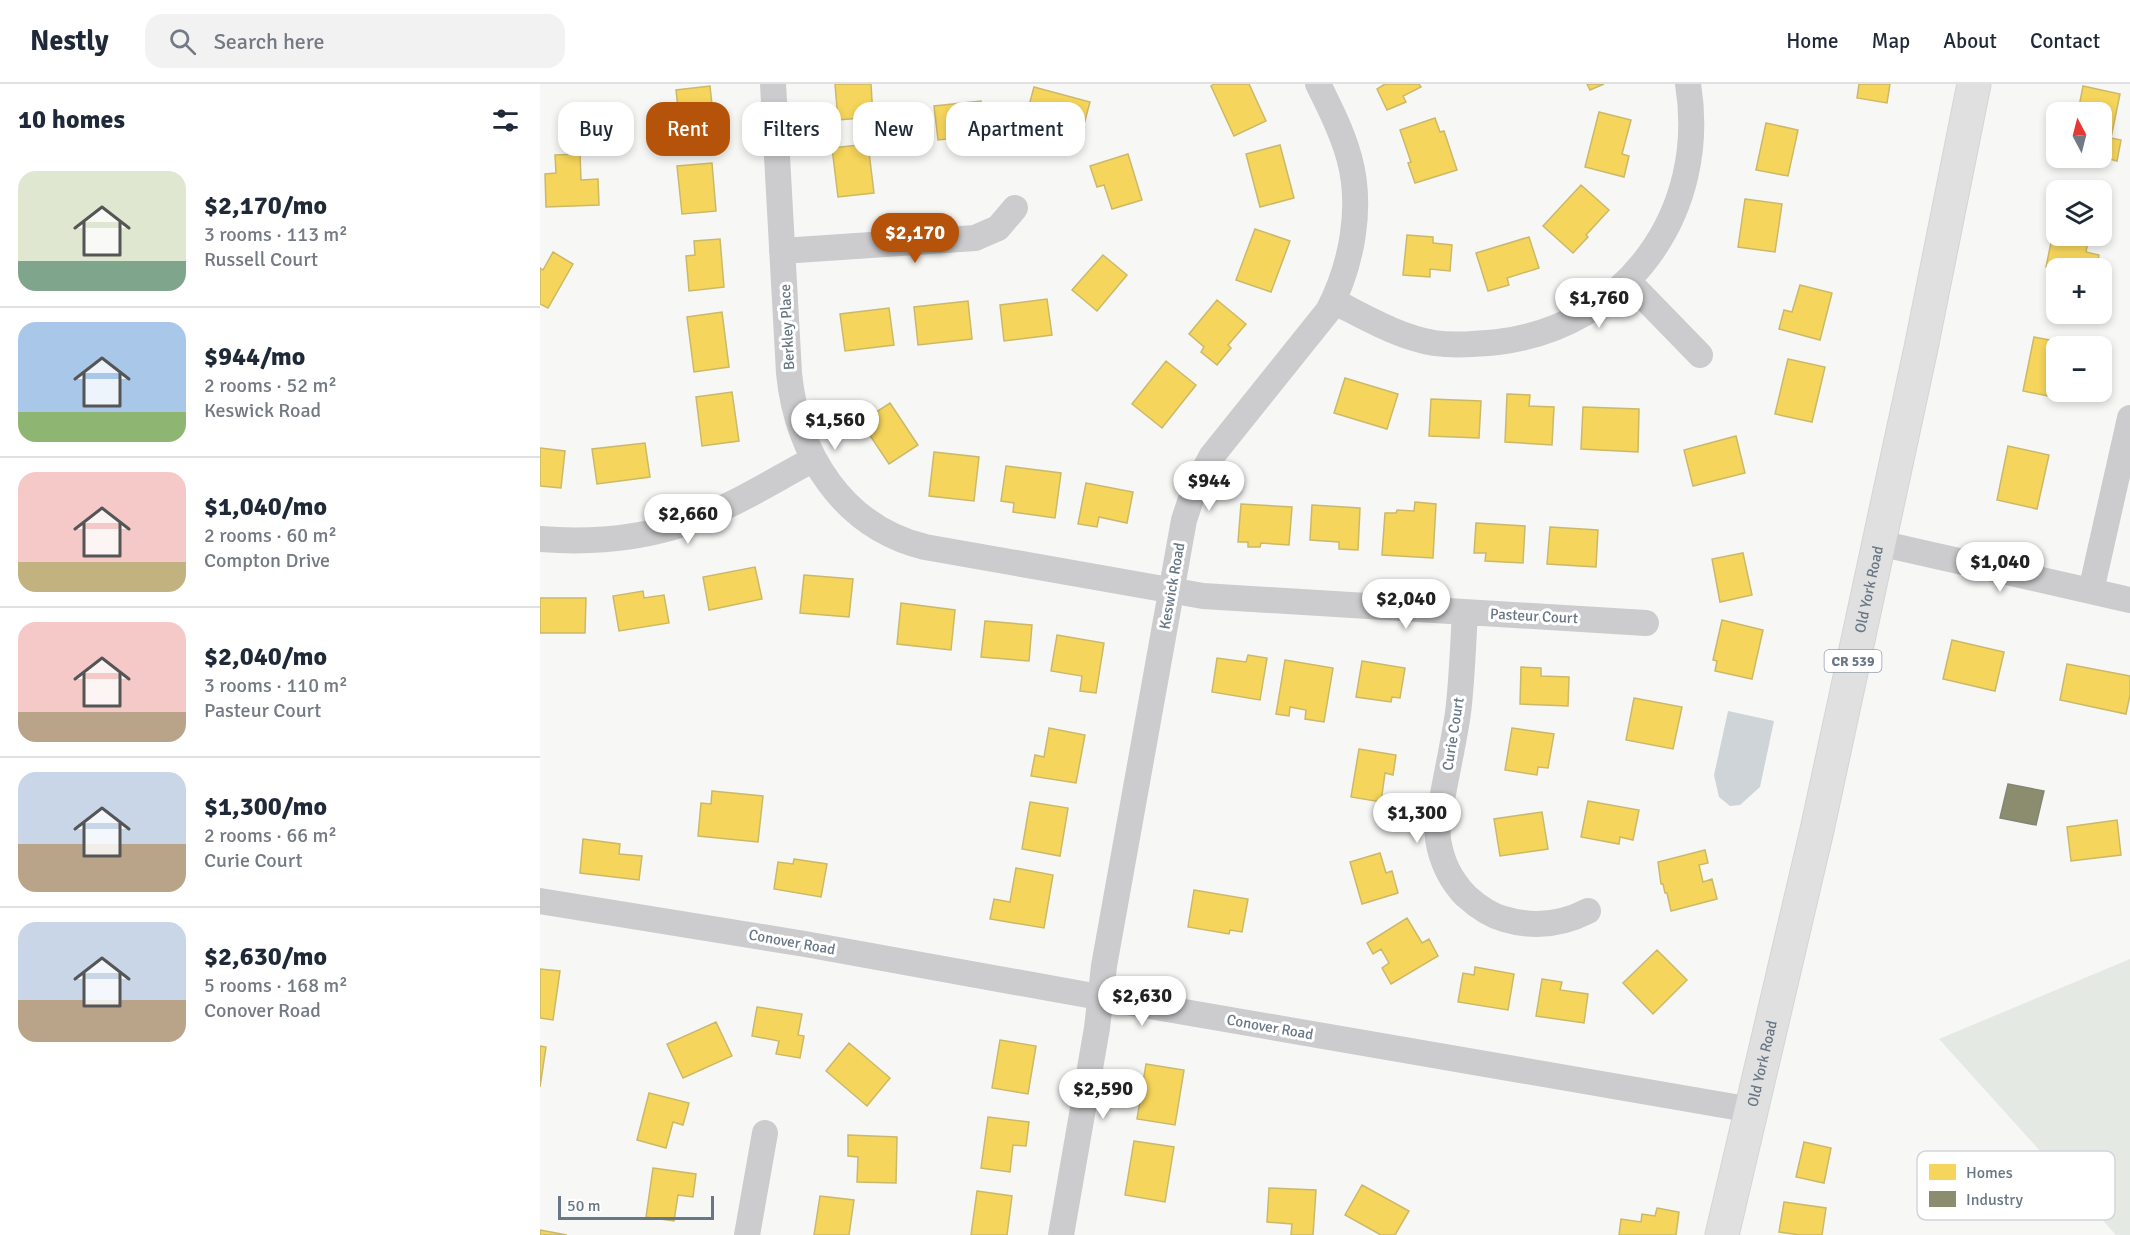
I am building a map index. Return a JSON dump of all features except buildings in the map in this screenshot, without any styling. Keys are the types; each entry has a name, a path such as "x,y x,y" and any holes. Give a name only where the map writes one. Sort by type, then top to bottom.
{"main road":[{"name":"Old York Road","path":"1722,1235 1817,830 1923,337 1974,84"}],"street":[{"name":"Berkley Place","path":"773,84 791,394 805,443 833,486 859,514 891,536 907,542 1171,592"},
{"name":"Keswick Road","path":"1061,1235 1101,998 1103,972 1184,519 1203,470 1217,449 1321,320 1333,301 1349,255 1354,226 1354,185 1346,147 1318,84"},
{"path":"1333,301 1385,327 1418,339 1447,344 1488,343 1528,336 1556,327 1604,301 1628,281 1651,253 1666,230 1678,204 1686,174 1691,133 1688,84"},
{"path":"782,251 975,238 998,228 1015,208"},
{"path":"1628,281 1700,355"},
{"path":"2091,591 2130,418"},
{"path":"540,539 609,539 669,528 723,507 814,459"},
{"path":"1879,543 2130,600"},
{"name":"Pasteur Court","path":"1171,592 1224,598 1646,623"},
{"name":"Curie Court","path":"1465,612 1457,714 1438,826 1439,845 1445,864 1453,881 1466,895 1481,909 1499,918 1523,924 1555,924 1588,912"},
{"name":"Conover Road","path":"540,900 794,942 1101,998 1752,1110"},
{"path":"747,1235 765,1133"}],"shaded area":[{"path":"1728,711 1774,721 1760,787 1740,805 1730,806 1719,797 1714,775"},
{"path":"2130,959 2130,1235 2116,1235 2102,1220 2115,1220 2115,1151 2040,1151 1939,1039"}]}
